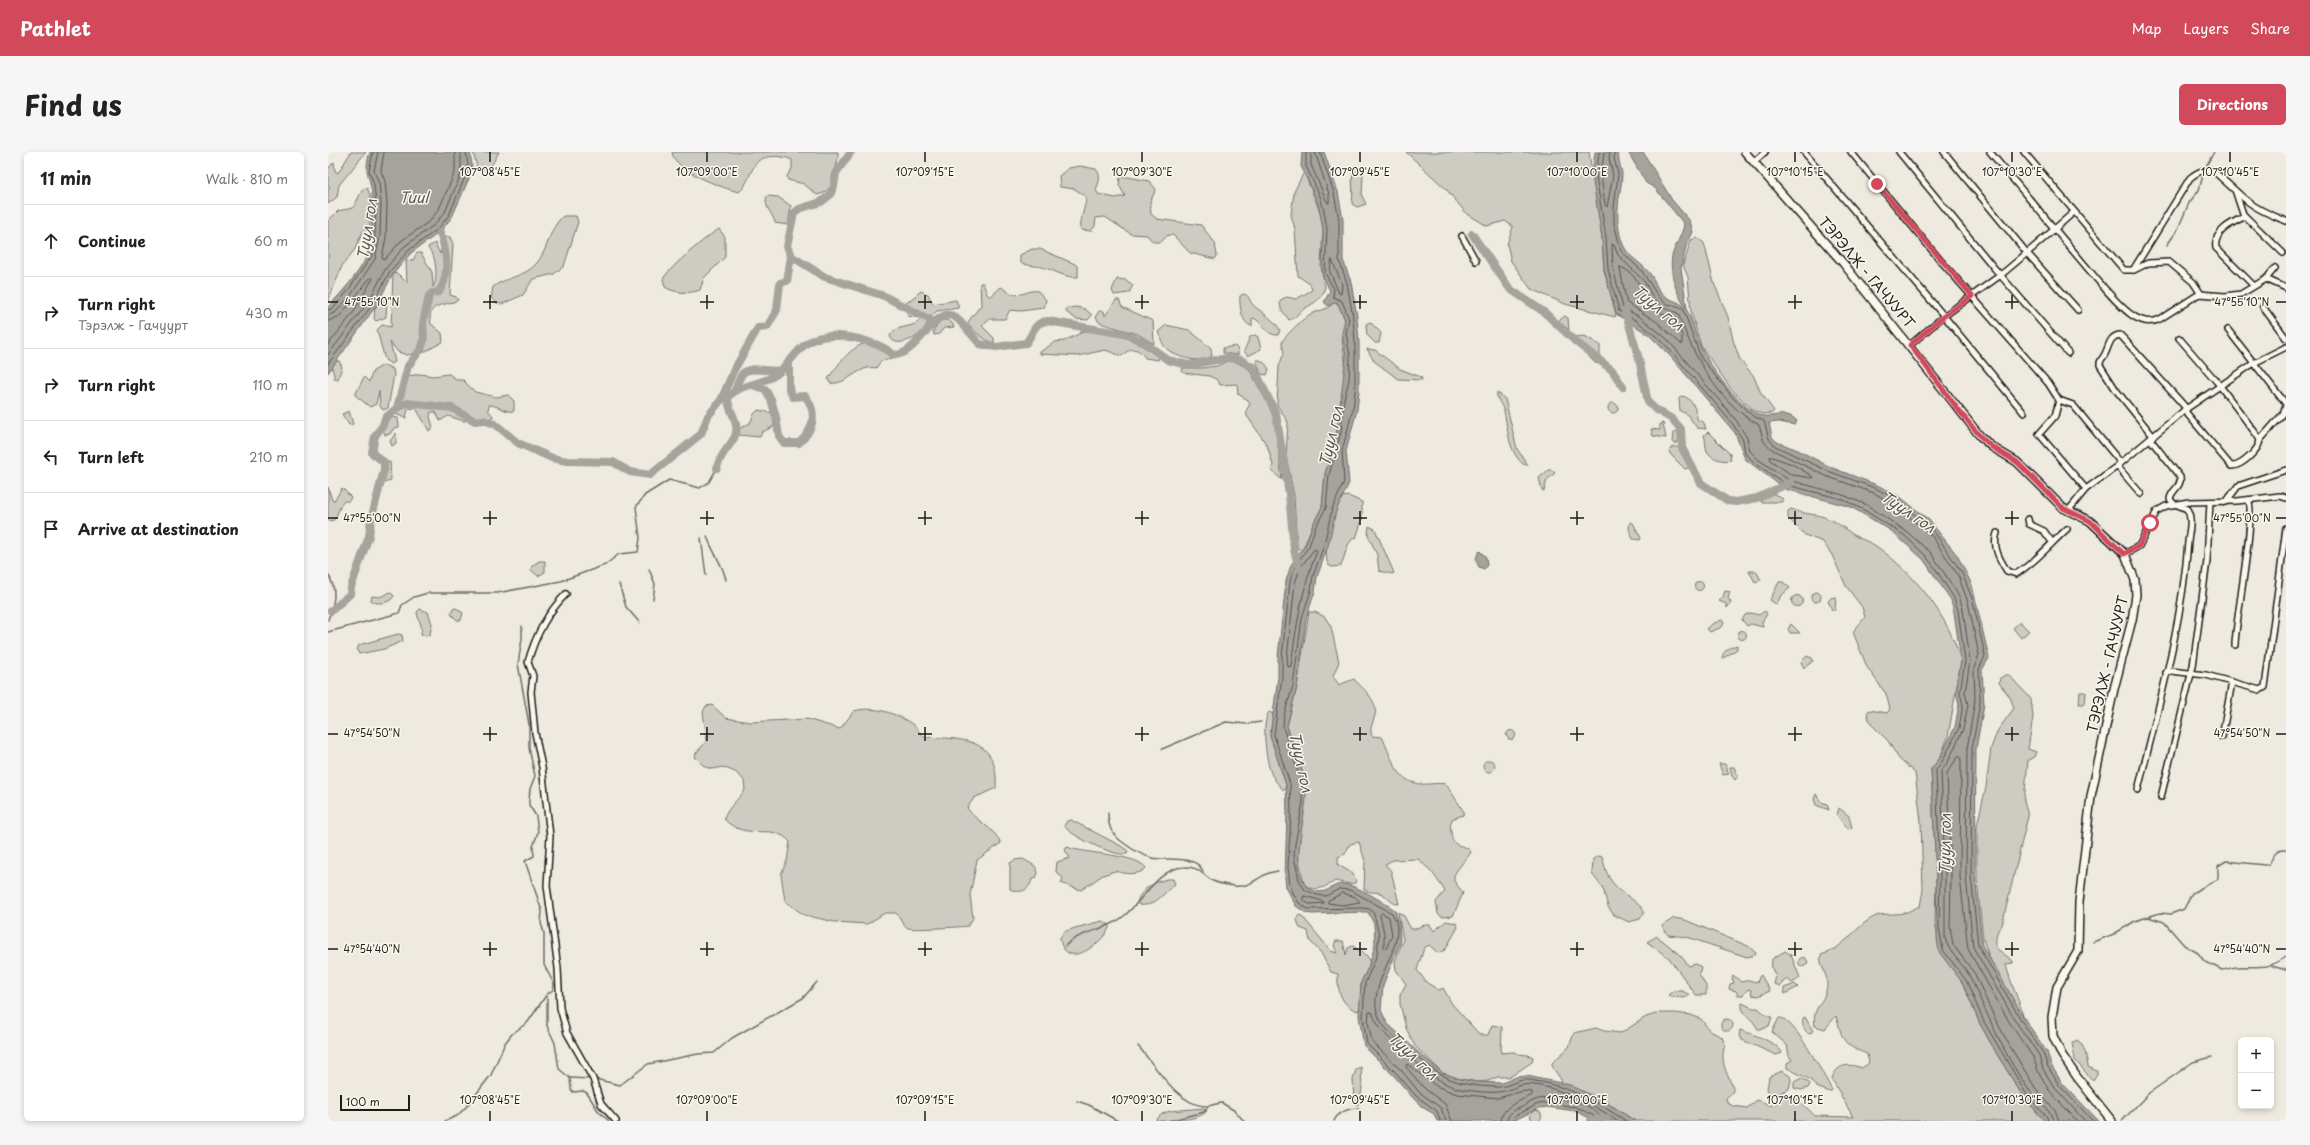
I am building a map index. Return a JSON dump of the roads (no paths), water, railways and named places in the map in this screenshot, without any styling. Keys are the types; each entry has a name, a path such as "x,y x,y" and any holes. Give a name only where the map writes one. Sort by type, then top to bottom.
{"main road":[{"name":"ТЭРЭЛЖ - ГАЧУУРТ","path":"1745,152 1843,263 1910,345 1960,412 1980,436 1992,447 2017,462 2068,511 2087,519 2124,554 2135,580 2135,599 2091,796 2079,902 2078,951 2057,987 2052,1017 2053,1036 2062,1055 2077,1078 2112,1121"}],"street":[{"path":"1754,161 1764,152"},
{"path":"1804,152 2024,412"},
{"path":"1851,152 1972,296 2048,383 2059,400 2073,405 2141,494"},
{"path":"1899,152 2068,353"},
{"path":"1944,152 2027,253 2078,310"},
{"path":"1990,152 2105,290 2122,307 2139,318 2155,322 2201,294 2225,296 2241,294 2266,279 2276,268"},
{"path":"2024,152 2121,268 2124,270 2133,270 2148,263 2168,262 2193,282 2201,294"},
{"path":"2133,270 2161,222 2190,178 2196,173 2211,170 2216,172 2236,193 2252,205 2286,221"},
{"path":"2236,193 2244,215 2283,253"},
{"path":"1910,345 1944,316 2002,274 2074,212"},
{"path":"2244,215 2220,232 2216,248 2254,286"},
{"path":"1462,236 1476,261"},
{"path":"2266,279 2286,288"},
{"path":"2263,307 2286,338"},
{"path":"2138,790 2166,673 2184,588 2190,521 2187,509 2171,501 2170,496 2179,486 2180,477 2116,390 2100,366 2100,362 2106,353 2106,346 2116,336 2120,335 2231,466 2240,464 2259,445 2260,440 2283,414 2286,405 2228,330"},
{"path":"2179,338 2219,386 2260,440"},
{"path":"2068,511 2086,489 2119,465 2185,410 2254,363 2286,347"},
{"path":"2059,400 2055,416 2039,434 2086,489"},
{"path":"2226,502 2238,486 2286,470"},
{"path":"2124,554 2139,546 2157,511 2166,506 2286,497"},
{"path":"2235,645 2249,530 2251,507 2248,500"},
{"path":"2161,797 2191,673 2207,561 2210,502"},
{"path":"2028,519 2029,524 2044,531 2052,542"},
{"path":"2166,673 2171,671 2191,673 2260,690 2265,687 2286,528"},
{"path":"1997,533 1995,539 1997,551 2007,571 2012,574 2016,574 2035,561 2052,542 2067,530"},
{"path":"566,594 554,606 547,616 528,662 533,676 531,692 535,733 542,767 550,836 548,886 563,1022 592,1079 601,1104 607,1113 616,1121"},
{"path":"2222,737 2232,682"}],"water":[{"name":"Tuul","path":"370,152 470,152 472,165 470,176 452,217 440,232 411,253 393,274 376,306 328,373 328,307 360,268 369,249 372,194 367,165"},
{"name":"Туул гол","path":"1302,152 1324,152 1338,192 1343,220 1343,260 1351,282 1357,317 1359,342 1359,392 1357,410 1346,451 1349,483 1336,511 1328,546 1317,577 1315,591 1306,619 1297,687 1287,726 1301,767 1306,791 1300,844 1300,873 1304,883 1312,890 1322,892 1335,886 1343,884 1349,885 1370,894 1395,910 1399,923 1400,943 1383,985 1381,1010 1387,1023 1443,1073 1460,1079 1477,1082 1502,1083 1516,1077 1527,1076 1570,1085 1604,1101 1635,1121 1596,1121 1575,1111 1548,1107 1539,1108 1513,1121 1437,1121 1434,1114 1422,1107 1364,1046 1359,1016 1361,982 1369,966 1375,945 1374,924 1368,912 1306,913 1296,906 1286,887 1286,785 1270,736 1278,677 1278,657 1286,581 1291,565 1306,544 1312,526 1322,507 1325,474 1337,431 1346,356 1342,333 1345,319 1337,302 1328,306 1324,302 1330,291 1322,274 1323,229 1316,198 1301,166"},
{"name":"Туул гол","path":"1595,152 1619,152 1622,175 1618,204 1618,218 1620,235 1624,246 1626,250 1648,271 1663,295 1686,309 1697,339 1715,372 1738,399 1755,413 1765,416 1787,415 1797,421 1795,425 1779,422 1769,423 1772,437 1777,442 1798,450 1830,467 1877,485 1899,496 1929,520 1957,555 1972,585 1989,658 1982,670 1984,704 1976,749 1975,876 1982,945 2024,1018 2047,1052 2051,1065 2062,1083 2099,1121 2045,1121 2024,1098 1980,1024 1962,982 1939,952 1937,939 1936,875 1931,769 1940,758 1955,727 1959,704 1956,692 1961,661 1951,600 1923,559 1890,530 1851,507 1785,489 1745,459 1735,433 1671,357 1648,334 1616,314 1604,270 1602,238 1592,175"},
{"path":"1628,152 1643,152 1672,200 1690,221 1693,232 1686,246 1681,268 1687,309 1677,291 1671,263 1673,252 1682,233 1684,224 1655,188 1646,183"},
{"path":"1480,551 1486,557 1487,565 1484,569 1479,567 1476,560 1476,557"}],"waterway":[{"path":"397,408 408,403 452,408 475,421 483,420 495,424 518,443 552,458 567,461 613,462 630,472 650,475 701,434 708,416 721,400 734,370 758,328 767,327 777,310 780,283 787,281 791,256 787,246 794,213 799,209 821,202 830,195 834,186 836,173 851,152"},
{"path":"2167,245 2177,231 2189,203 2199,190 2205,168 2214,152"},
{"path":"331,611 350,594 351,587 369,536 371,520 384,470 384,462 372,453 375,436 383,425 385,418 397,408 408,366 421,349 424,340 423,323 429,296 432,293 439,292 443,285 446,262 440,232"},
{"path":"1472,234 1510,289 1544,312 1576,342 1612,370 1623,387"},
{"path":"791,256 825,277 884,296 934,322"},
{"path":"1625,311 1639,359 1648,402 1655,409 1672,419 1681,429 1682,448 1701,483 1728,501 1736,502 1757,498 1791,482"},
{"path":"717,468 721,457 733,441 736,433 736,423 729,406 728,397 737,390 776,375 802,347 816,339 827,336 852,337 876,344 894,355 903,353 919,340 941,317 948,315 959,320 980,344 996,347 1026,343 1039,323 1048,321 1124,334 1142,341 1168,360 1188,365 1228,358 1241,360 1254,368 1276,414 1289,494 1294,550 1299,568"},
{"path":"752,385 765,389 771,399 779,436 784,443 799,443 811,427 813,414 812,408 805,396 793,397 789,389 789,361"},
{"path":"734,392 739,379 746,371 756,369 771,371 780,370"},
{"path":"328,632 399,613 402,605 414,597 428,593 497,593 561,581 605,565 619,554 638,552 640,538 636,507 645,495 669,480 700,488 709,482 717,468"},
{"path":"707,536 725,574 726,580"},
{"path":"701,538 706,575"},
{"path":"649,569 655,584 653,599"},
{"path":"328,574 334,592 332,608 328,620"},
{"path":"619,584 626,607 640,623"},
{"path":"445,1121 457,1116 466,1107 491,1075 505,1043 512,1034 528,1022 547,994 553,990 554,984 544,965 544,933 541,923 542,911 525,861 534,856 533,847 538,832 536,816 529,805 530,789 535,776 529,748 529,724 518,664 522,639 522,626"},
{"path":"1162,749 1226,722 1246,724 1261,722"},
{"path":"1108,813 1110,827 1114,834 1134,850 1152,858 1188,860 1194,862 1203,871"},
{"path":"2093,942 2114,934 2135,921 2160,913 2171,914 2184,909 2192,893 2218,879 2218,866 2226,861 2265,865 2269,864 2277,852 2286,850"},
{"path":"1065,946 1086,933 1110,925 1117,921 1131,910 1158,879 1175,869 1184,867 1197,869 1213,881 1220,884 1234,886 1246,885 1266,874 1278,871"},
{"path":"2148,917 2164,922 2184,945 2198,953 2204,961 2222,970 2235,967 2268,966 2286,957"},
{"path":"2272,966 2286,970"},
{"path":"595,1079 620,1085 648,1064 698,1054 714,1053 732,1038 803,998 817,982"},
{"path":"547,996 547,1026 555,1043 559,1069 570,1078 571,1089 573,1092 583,1091 587,1093 599,1112 609,1121"},
{"path":"1138,1046 1167,1082 1185,1099 1194,1104 1204,1106 1222,1103 1235,1111 1244,1121"},
{"path":"2122,1121 2149,1093 2193,1062 2212,1057"},
{"path":"570,1078 591,1079"},
{"path":"1077,1101 1089,1105 1118,1121"},
{"path":"1168,1121 1204,1112 1208,1107"},
{"path":"1334,1121 1338,1115 1344,1111 1359,1108"},
{"path":"1591,1121 1606,1118"}]}
